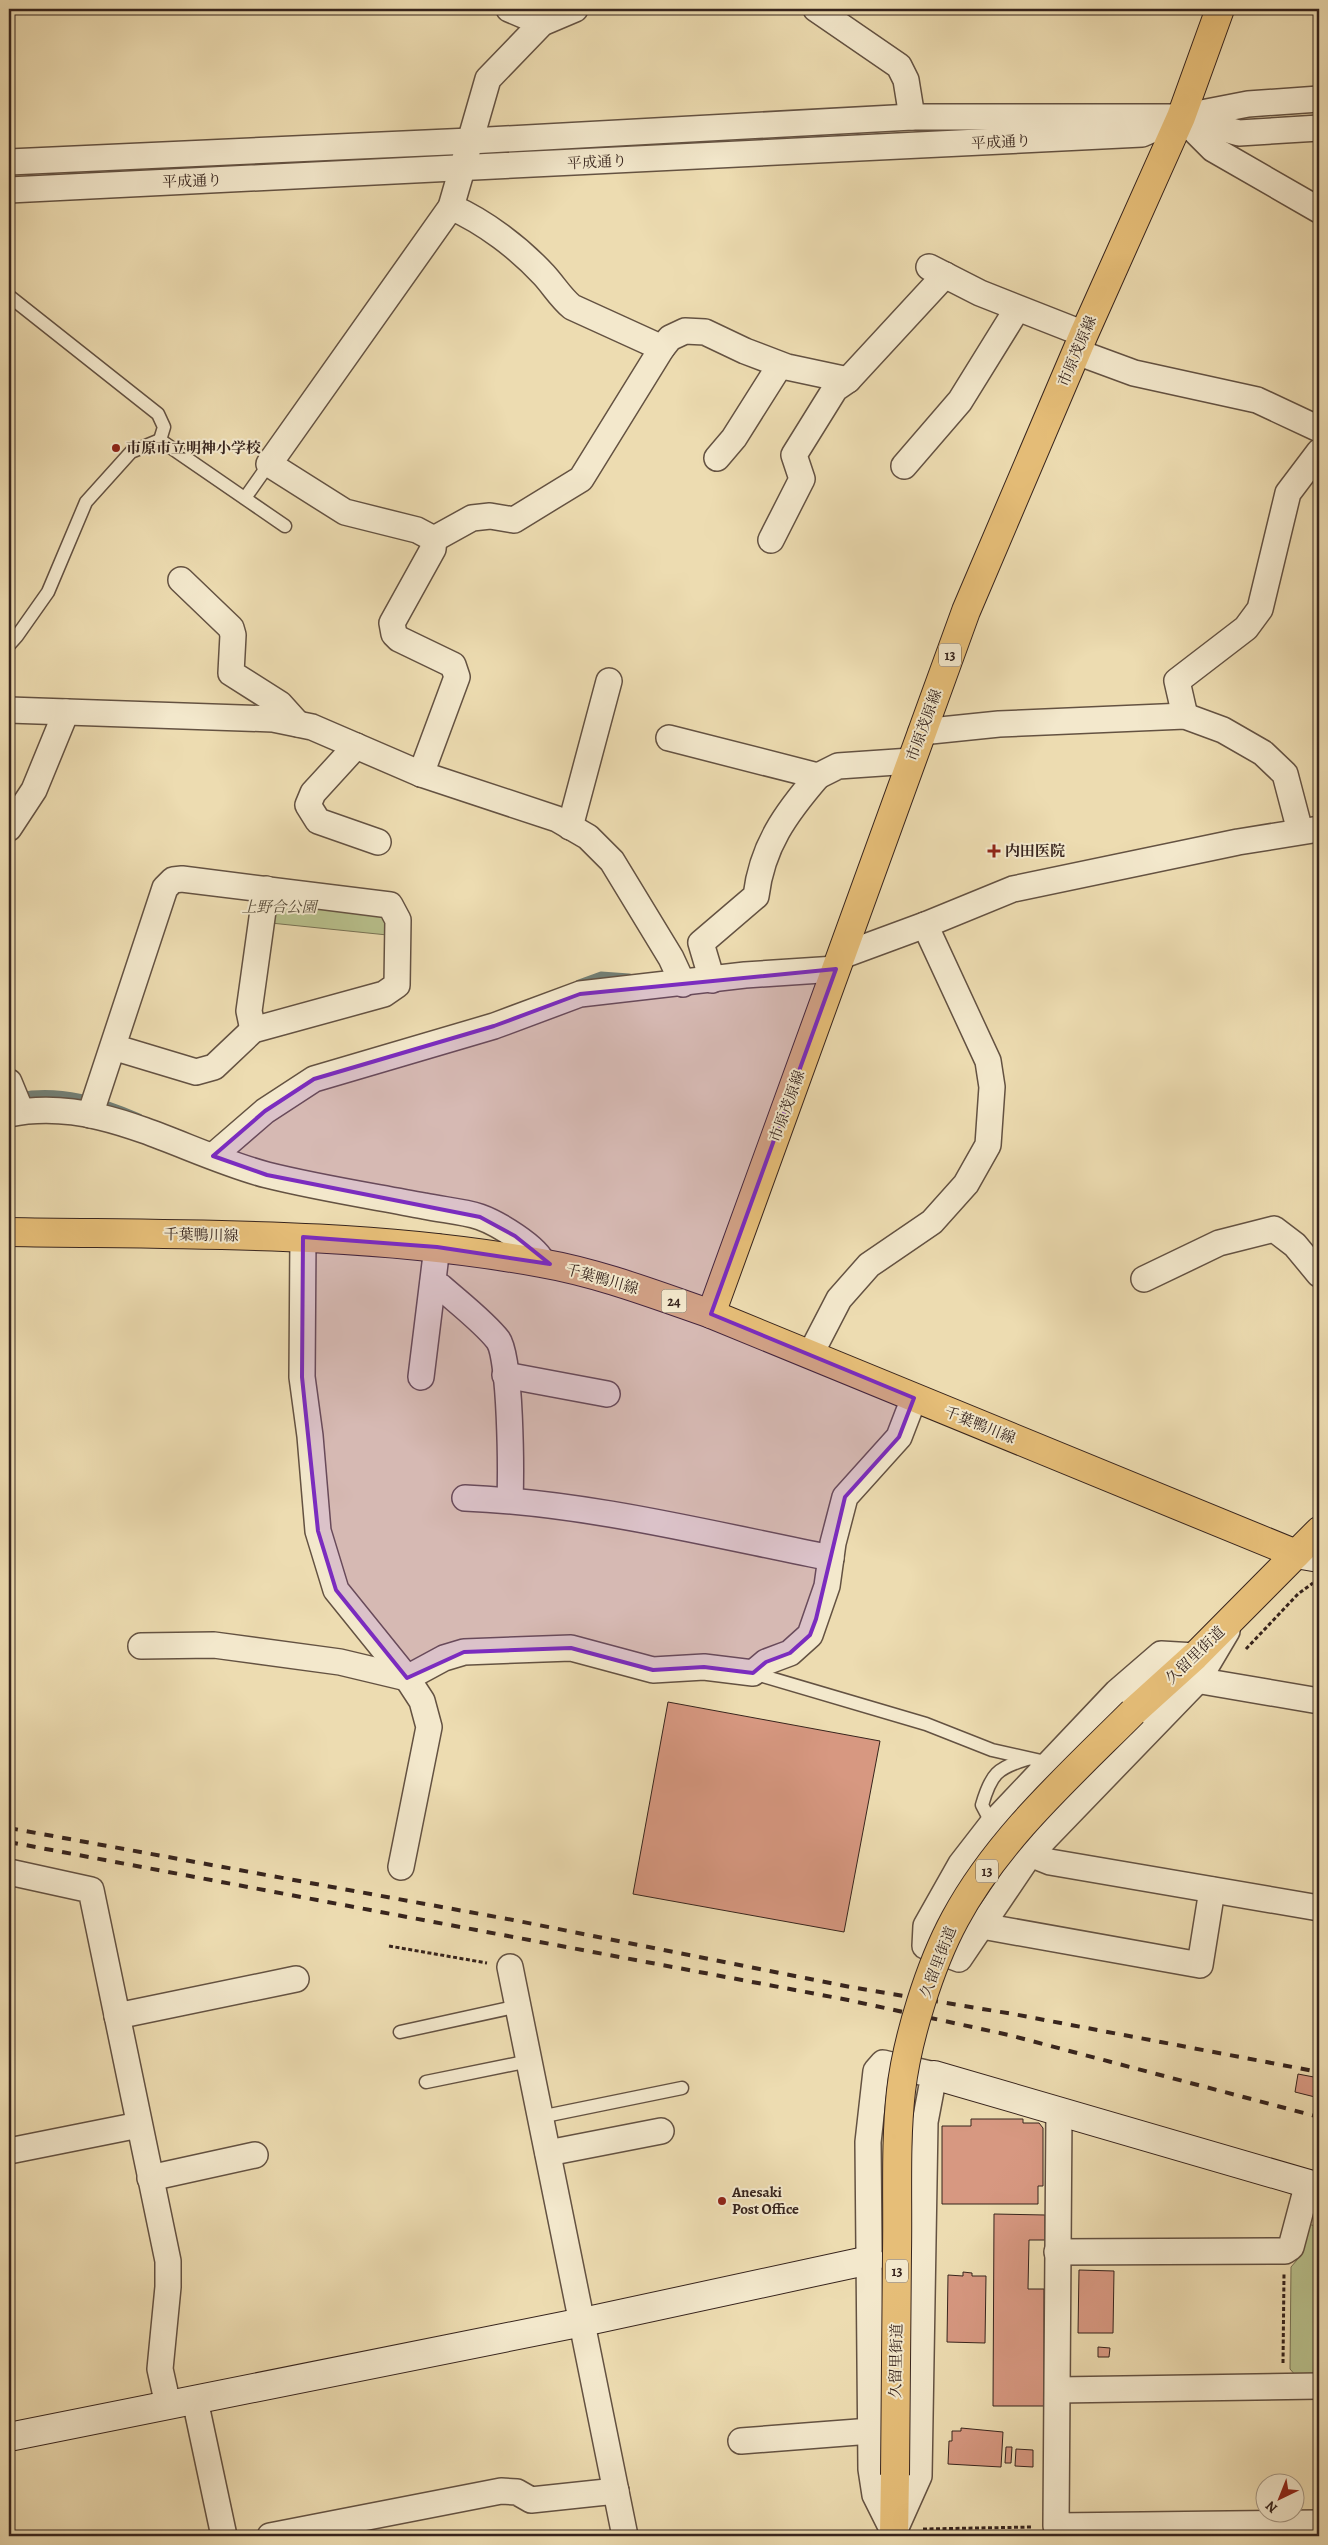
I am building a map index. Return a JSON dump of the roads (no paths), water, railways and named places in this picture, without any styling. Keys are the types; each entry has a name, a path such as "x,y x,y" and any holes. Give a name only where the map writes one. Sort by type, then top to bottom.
{"main road":[{"name":"市原茂原線","path":"711,1314 966,612 1080,343 1181,117 1220,9"},
{"name":"千葉鴨川線","path":"9,1232 303,1237 437,1247 543,1263 632,1287 711,1314 914,1398 1308,1556"},
{"name":"久留里街道","path":"894,2534 899,2120 905,2068 921,2006 941,1944 956,1917 1003,1848 1029,1817 1133,1712 1189,1671 1236,1615 1308,1556 1319,1531"}],"street":[{"path":"509,9 542,23"},
{"path":"434,539 417,530 345,512 269,464 451,207 488,79 542,23 575,9"},
{"path":"816,9 899,66 906,80 912,117"},
{"name":"平成通り","path":"9,162 470,142 912,117 1181,117 1248,104 1319,99"},
{"path":"1181,117 1213,149 1319,210"},
{"name":"平成通り","path":"9,190 1142,134 1181,117 1239,133 1319,128"},
{"path":"278,150 279,177"},
{"path":"451,207 492,230 531,262 560,297 572,307 662,348"},
{"path":"771,540 802,479 794,455 835,389 848,380 937,271 1017,309 1134,374 1257,400 1319,429"},
{"path":"904,466 960,401 1017,309"},
{"path":"434,539 472,518 490,516 514,520 581,479 662,348 670,338 685,331 705,332 780,365 848,380"},
{"path":"717,458 734,438 780,365"},
{"path":"1185,716 1177,681 1246,628 1260,609 1288,493 1319,452"},
{"path":"421,774 457,677 453,665 399,639 394,634 392,624 433,549 434,539"},
{"path":"181,580 232,628 231,673 280,704 298,724"},
{"path":"570,827 608,682"},
{"path":"9,710 273,719 312,727 421,774 557,819 588,837 612,861 671,958 683,984"},
{"path":"9,828 34,790 66,712"},
{"path":"213,1156 265,1111 314,1079 494,1026 580,994 683,984 838,962 1013,889 1238,842 1310,830 1285,774 1263,753 1223,730 1185,716 999,724 921,732"},
{"path":"669,738 818,776"},
{"path":"356,746 313,793 308,805 318,821 378,842"},
{"path":"712,980 701,943 756,896 759,871 780,824 818,776 838,766 911,761"},
{"path":"90,1115 165,888 173,880 182,879 390,905 398,920 397,985 384,994 253,1030 214,1067 196,1072 113,1047"},
{"path":"253,1030 249,1011 266,889"},
{"path":"810,1355 839,1299 869,1265 932,1222 966,1184 988,1145 992,1088 988,1061 925,925"},
{"path":"9,1082 15,1113 57,1109 90,1115 167,1137 267,1175 480,1217 515,1236 540,1256 543,1263"},
{"path":"1144,1279 1219,1243 1274,1229 1295,1244 1319,1274"},
{"path":"303,1237 302,1377 310,1436 318,1531 336,1590 407,1678 422,1702 429,1727 401,1867"},
{"path":"421,1377 437,1247"},
{"path":"433,1283 441,1287 498,1339 504,1351 510,1427 510,1500"},
{"path":"506,1375 607,1394"},
{"path":"141,1646 214,1645 340,1662 407,1678 444,1658 464,1652 571,1648 653,1670 704,1667 753,1673 766,1662 790,1653 810,1635 827,1586 839,1515 845,1497 899,1436 914,1398"},
{"path":"465,1498 510,1500 573,1508 831,1558"},
{"path":"1189,1671 1030,1854 999,1897 959,1959 926,1946 926,1926 961,1864 1039,1761 1161,1654 1189,1671 1319,1701"},
{"path":"1030,1854 1050,1862 1319,1908"},
{"path":"9,1872 91,1890 168,2261 168,2288 160,2369 168,2406"},
{"path":"982,1926 1200,1965 1212,1890"},
{"path":"510,1967 626,2536"},
{"path":"117,2016 296,1980"},
{"path":"891,2065 883,2063 876,2071 868,2142 872,2469 876,2495 894,2534"},
{"path":"894,2534 919,2476 925,2073 1314,2185 1291,2247 1285,2251 1057,2252"},
{"path":"1059,2112 1056,2526 1319,2523"},
{"path":"9,2150 139,2125"},
{"path":"548,2153 661,2131"},
{"path":"150,2178 256,2155"},
{"path":"9,2437 583,2322 870,2260"},
{"path":"1058,2390 1319,2386"},
{"path":"195,2400 224,2536"},
{"path":"741,2441 871,2432"},
{"path":"270,2536 501,2491 517,2492 531,2500 616,2491"}],"lane":[{"path":"9,296 158,414 164,427 160,440"},
{"path":"160,440 285,526"},
{"path":"9,645 48,592 86,502 130,452 160,440"},
{"path":"245,498 269,464"},
{"path":"753,1673 926,1724 992,1750 1039,1761"},
{"path":"400,2032 519,2006"},
{"path":"426,2082 530,2061"},
{"path":"540,2116 682,2088"}],"waterway":[{"path":"579,983 601,975 629,977"},
{"path":"19,1096 34,1094 65,1095 96,1101 139,1117"}],"railway":[{"path":"9,1828 513,1920 850,1987 1013,2014 1319,2072"},
{"path":"9,1842 848,2000 1009,2035 1319,2117"}],"place":[{"name":"市原市立明神小学校","path":"116,448"},
{"name":"内田医院","path":"994,851"},
{"name":"Anesaki Post Office","path":"722,2201"}],"park label":[{"name":"上野合公園","path":"279,907"}]}
